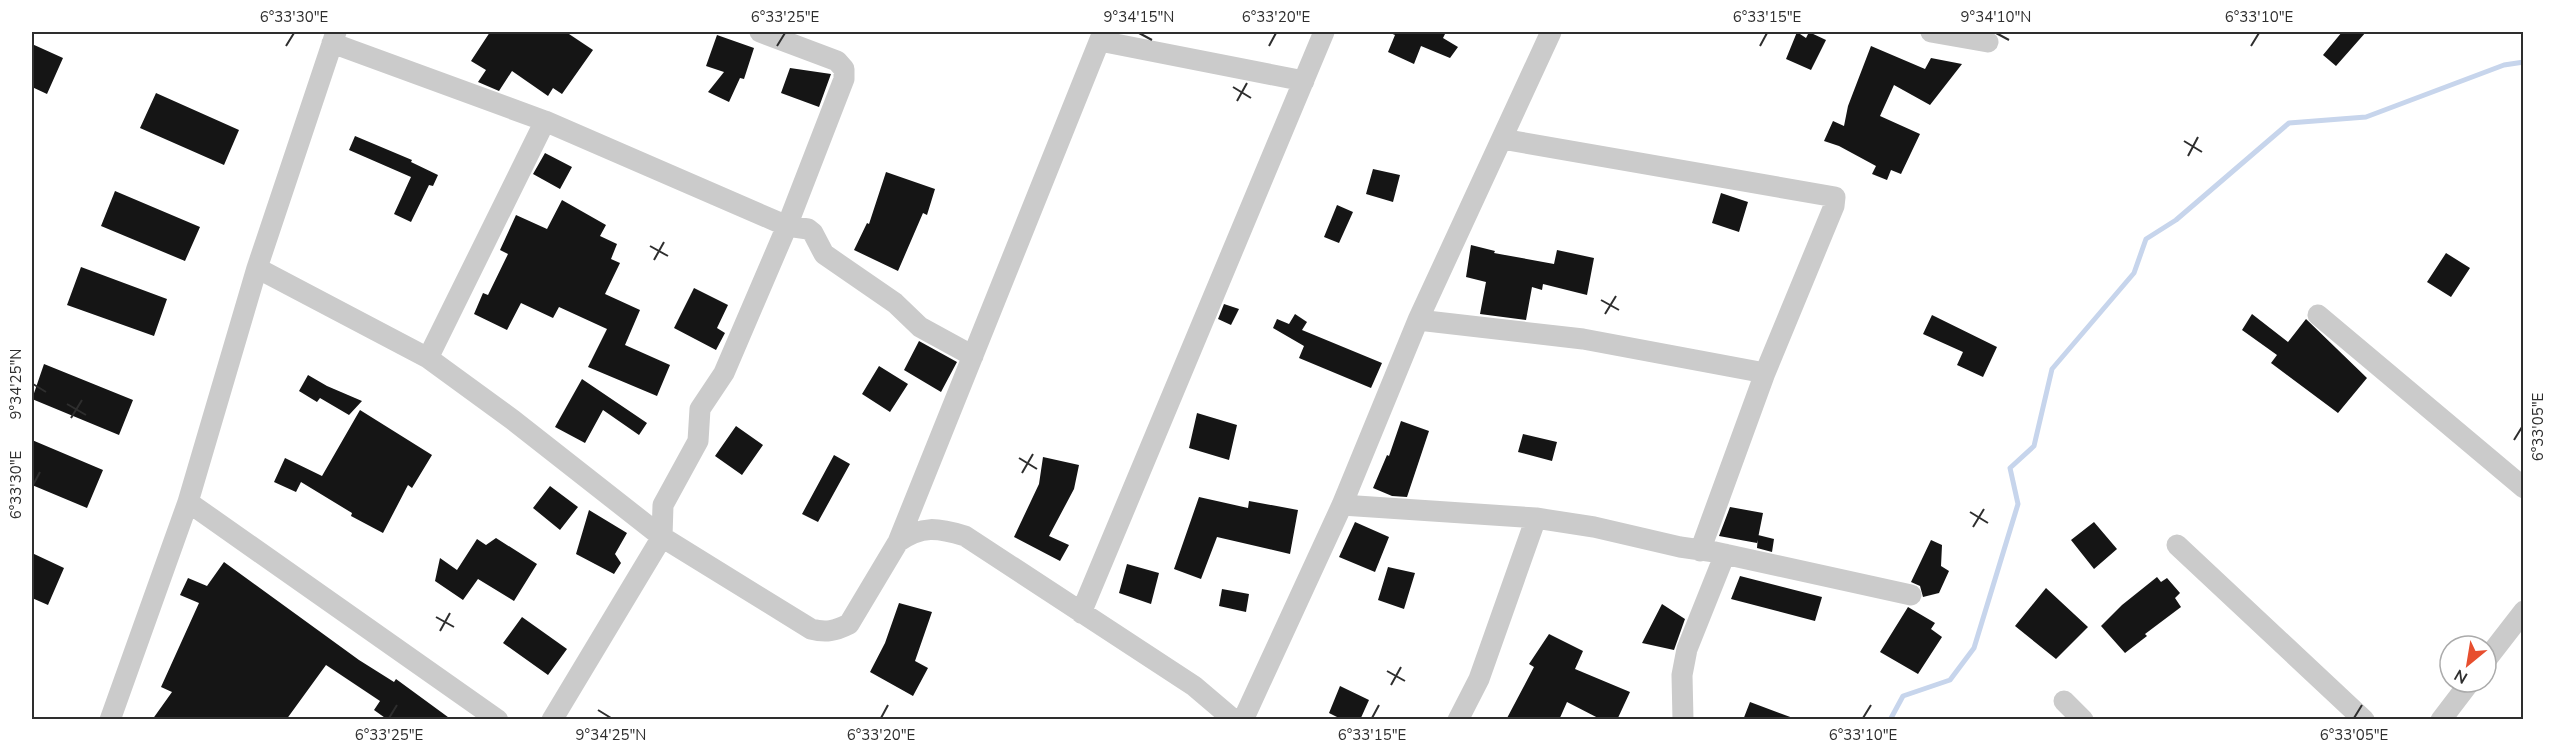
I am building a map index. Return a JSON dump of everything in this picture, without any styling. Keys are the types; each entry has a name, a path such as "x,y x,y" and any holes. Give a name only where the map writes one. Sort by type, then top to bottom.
{"street":[{"path":"552,720 662,537 663,505 698,441 700,409 724,374 787,226 844,79 844,69 837,61 760,32"},
{"path":"1081,613 1324,32"},
{"path":"1243,720 1342,505 1418,320 1551,32"},
{"path":"1931,32 1988,42"},
{"path":"257,268 428,358 513,420 662,537 812,629 824,632 836,630 849,624 898,542 1101,36 1304,81"},
{"path":"110,720 188,502 257,268 334,37 545,121 787,226 808,229 813,233 824,254 895,303 921,327 973,356"},
{"path":"428,358 545,121"},
{"path":"1502,139 1835,197 1834,206 1765,373 1700,551"},
{"path":"2318,315 2523,488"},
{"path":"1418,320 1583,339 1765,373"},
{"path":"188,502 498,720"},
{"path":"1342,505 1536,518 1594,526 1700,551 1725,554 1911,595"},
{"path":"1458,720 1479,679 1536,518"},
{"path":"898,542 911,533 939,528 965,536 1194,686 1234,720"},
{"path":"2177,545 2364,720"},
{"path":"1683,720 1682,675 1688,650 1725,554"},
{"path":"2498,644 2523,611"},
{"path":"2441,720 2461,694"},
{"path":"2064,701 2083,720"}],"building":[{"path":"490,32 566,32 593,50 562,94 553,88 548,96 512,71 499,91 478,82 486,70 471,61"},
{"path":"1388,32 1446,32 1443,38 1458,47 1450,58 1421,46 1414,64 1388,52 1395,35"},
{"path":"1797,32 1806,38 1809,32 1826,40 1811,70 1786,59"},
{"path":"2342,32 2366,32 2336,66 2323,55"},
{"path":"717,35 754,48 744,79 740,78 729,102 708,92 724,72 706,66"},
{"path":"32,44 63,58 47,94 32,87"},
{"path":"1871,46 1925,69 1931,58 1962,64 1930,105 1894,85 1880,116 1920,134 1901,174 1891,170 1887,180 1872,174 1876,166 1839,146 1824,141 1833,121 1844,126 1848,106"},
{"path":"790,68 831,74 819,107 781,93"},
{"path":"156,93 239,130 224,165 140,128"},
{"path":"355,136 412,160 411,162 438,175 433,186 429,185 411,222 394,214 411,177 349,150"},
{"path":"545,153 572,167 560,189 533,174"},
{"path":"1373,169 1400,175 1393,202 1366,194"},
{"path":"886,172 935,189 927,215 923,213 898,271 854,250 867,223 869,224"},
{"path":"115,191 200,227 185,261 101,226"},
{"path":"1721,193 1748,202 1739,232 1712,223"},
{"path":"562,200 606,225 600,236 617,244 611,259 620,263 605,294 640,310 625,345 670,365 657,396 588,367 607,329 559,307 553,318 521,303 507,330 474,314 483,293 488,295 508,254 500,250 516,215 547,229"},
{"path":"1337,205 1353,212 1339,243 1324,237"},
{"path":"1471,245 1495,251 1494,253 1554,264 1557,250 1594,258 1587,295 1543,284 1542,290 1532,287 1526,320 1480,314 1486,282 1466,277"},
{"path":"2446,253 2470,268 2451,297 2427,282"},
{"path":"81,267 167,299 154,336 67,305"},
{"path":"694,288 728,305 717,328 725,333 716,350 674,328"},
{"path":"1224,304 1239,309 1231,325 1218,319"},
{"path":"1295,314 1307,322 1302,330 1382,363 1371,388 1299,358 1304,346 1273,328 1277,319 1289,324"},
{"path":"2252,314 2288,342 2306,319 2367,378 2338,413 2271,363 2277,355 2242,330"},
{"path":"1932,315 1997,347 1983,377 1957,365 1963,352 1923,334"},
{"path":"919,341 957,362 941,392 904,370"},
{"path":"44,364 133,400 119,435 32,399"},
{"path":"879,366 908,384 890,412 862,394"},
{"path":"308,375 362,401 349,415 320,398 317,402 299,391"},
{"path":"582,379 647,423 639,435 603,410 585,443 555,427"},
{"path":"360,410 432,455 412,488 408,485 383,533 351,516 352,513 301,482 296,492 274,482 285,458 322,476"},
{"path":"1197,413 1237,425 1229,460 1189,448"},
{"path":"1401,421 1429,431 1407,497 1392,496 1373,488 1387,455 1389,456"},
{"path":"736,426 763,445 742,475 715,456"},
{"path":"1523,434 1557,442 1552,461 1518,452"},
{"path":"32,440 103,470 87,508 32,485"},
{"path":"834,455 850,464 818,522 802,514"},
{"path":"1043,457 1079,465 1074,489 1049,536 1069,545 1060,561 1014,537 1039,484"},
{"path":"550,486 578,507 560,530 533,508"},
{"path":"1199,497 1248,508 1249,501 1298,510 1290,554 1217,537 1201,579 1174,569"},
{"path":"1730,507 1763,513 1757,543 1719,536"},
{"path":"589,510 627,533 615,554 621,563 614,574 576,554"},
{"path":"1355,522 1389,537 1375,572 1339,557"},
{"path":"2094,522 2117,549 2094,569 2071,540"},
{"path":"1758,535 1774,539 1772,552 1757,548"},
{"path":"496,538 537,564 514,601 478,579 463,600 435,581 440,558 457,570 477,539 486,545"},
{"path":"1931,540 1942,545 1941,566 1949,571 1939,593 1923,597 1920,586 1911,582"},
{"path":"32,553 64,568 48,605 32,598"},
{"path":"224,562 359,660 394,682 396,679 452,720 388,720 374,710 380,701 326,665 286,720 152,720 172,692 161,687 199,603 180,595 188,578 207,586"},
{"path":"1127,564 1159,573 1151,604 1119,593"},
{"path":"1388,567 1415,573 1404,609 1378,600"},
{"path":"1740,576 1822,597 1815,621 1731,599"},
{"path":"2157,577 2161,582 2167,578 2180,593 2175,598 2181,607 2145,634 2147,636 2125,653 2101,626 2122,605"},
{"path":"2046,588 2088,627 2056,659 2015,626"},
{"path":"1222,589 1249,594 1246,612 1219,606"},
{"path":"899,603 932,612 915,661 928,668 913,696 870,672 885,643"},
{"path":"1662,604 1685,619 1674,650 1642,643"},
{"path":"1908,607 1935,623 1931,629 1942,637 1918,674 1880,652"},
{"path":"522,617 567,649 548,675 503,643"},
{"path":"1549,634 1583,651 1575,669 1630,692 1617,720 1602,720 1567,702 1559,720 1506,720 1534,667 1529,664"},
{"path":"1340,686 1369,700 1360,720 1343,720 1329,713"},
{"path":"1750,702 1793,718 1793,720 1743,720"}],"waterway":[{"path":"1890,720 1903,696 1950,680 1974,648 2018,504 2010,468 2034,446 2052,369 2134,273 2146,239 2176,220 2289,123 2366,117 2504,65 2524,62"}]}
